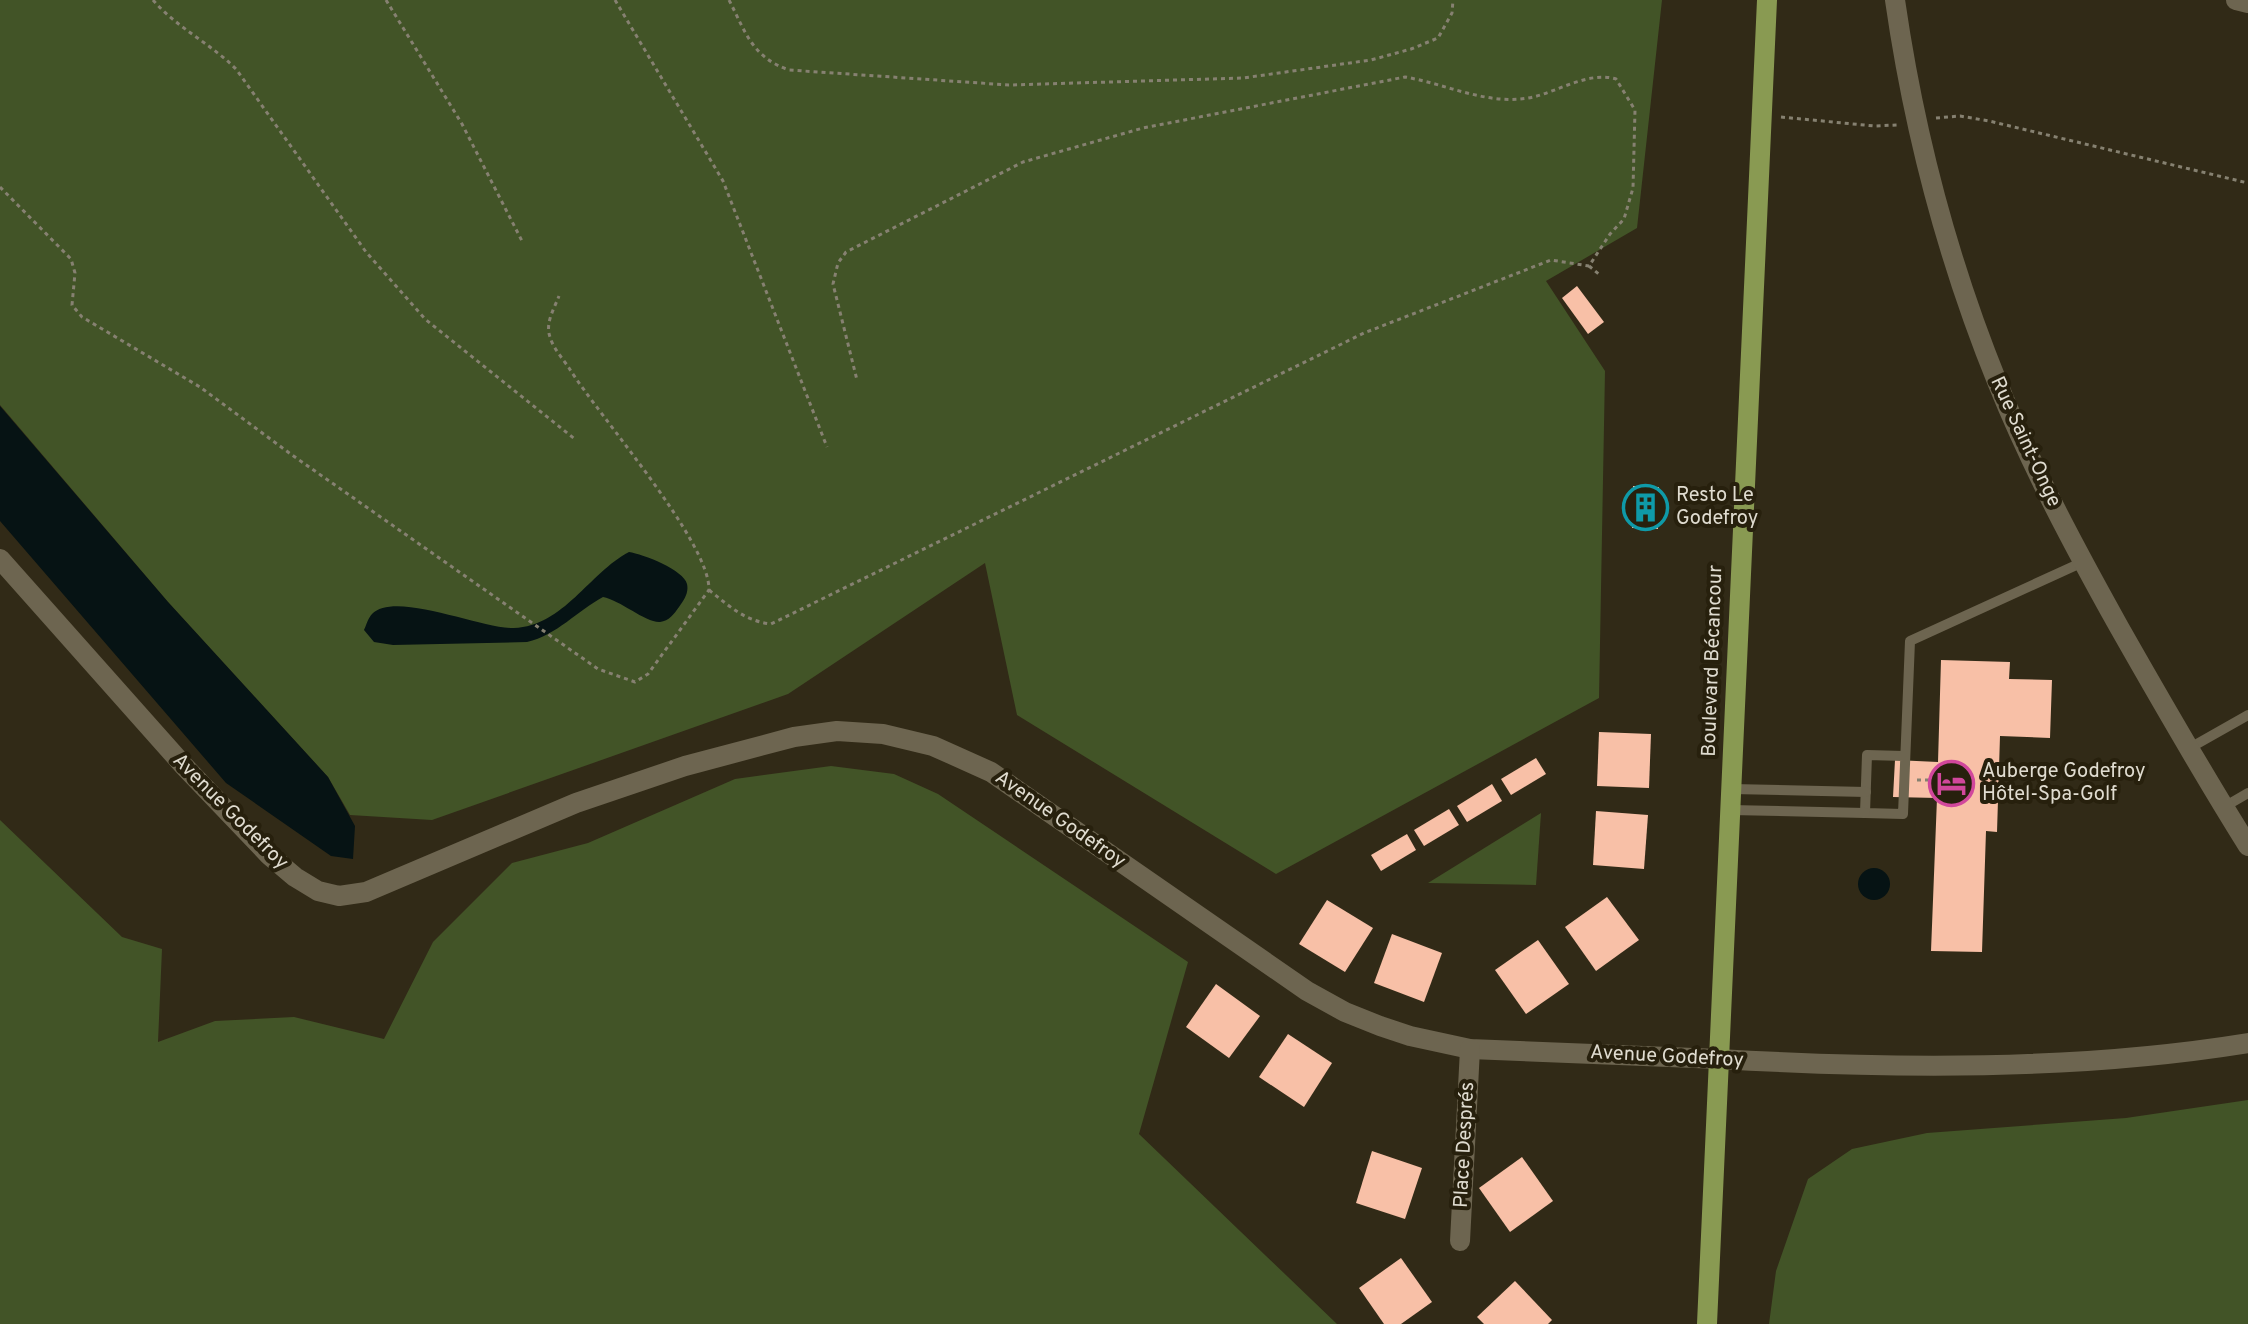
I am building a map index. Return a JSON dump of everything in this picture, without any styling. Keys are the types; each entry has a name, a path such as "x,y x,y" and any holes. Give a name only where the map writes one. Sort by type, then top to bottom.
{"main road":[{"name":"Boulevard Bécancour","path":"1707,1324 1767,0"}],"street":[{"name":"Rue Saint-Onge","path":"1895,0 1917,122 1957,272 2006,405 2083,562 2188,749 2248,846"},
{"path":"2236,0 2248,3"},
{"name":"Avenue Godefroy","path":"0,559 239,826 288,871 325,894 346,896 366,892 576,803 738,750 821,732 869,731 933,746 991,772 1270,965 1336,1007 1410,1036 1470,1049 1899,1064 2068,1062 2152,1056 2248,1043"},
{"name":"Place Després","path":"1460,1241 1470,1049"}],"lane":[{"path":"1731,800 1903,814 1910,641 2083,562"},
{"path":"2188,749 2248,715"},
{"path":"1865,813 1867,755 1904,756"},
{"path":"1731,800 1866,792"},
{"path":"2224,807 2248,793"}],"path":[{"path":"153,0 179,27 214,48 236,69 366,252 425,319 576,440"},
{"path":"386,0 462,124 522,241"},
{"path":"615,0 723,181 827,447"},
{"path":"729,0 751,43 770,63 789,70 1009,85 1243,78 1371,60 1438,38 1452,13 1453,0"},
{"path":"857,380 833,284 838,263 846,252 1023,162 1143,128 1405,77 1503,100 1531,97 1602,75 1616,79 1635,110 1633,188 1624,219 1589,266"},
{"path":"1930,120 1966,116 2248,183"},
{"path":"1781,117 1874,126 1906,124"},
{"path":"0,187 71,259 75,273 72,305 82,317 200,387 598,669 635,682 648,674 709,590 710,576 688,534 578,384 549,337 548,321 559,296"},
{"path":"709,590 743,616 771,624 1364,333 1551,260 1589,266 1600,275"},
{"path":"1904,780 1937,780"}],"green space":[{"path":"0,0 1662,0 1637,228 1546,281 1605,371 1599,698 1276,874 1017,715 985,563 788,694 432,820 350,815 328,777 168,602 0,405"},
{"path":"831,766 894,774 938,794 1188,962 1139,1134 1337,1324 0,1324 0,820 122,937 162,949 158,1042 215,1021 294,1017 384,1039 433,942 512,863 588,843 735,779"},
{"path":"1541,813 1536,885 1428,883"},
{"path":"2248,1100 2248,1324 1769,1324 1776,1271 1808,1179 1852,1149 1927,1133 2126,1118"}],"shaded area":[{"path":"0,406 168,602 328,777 355,826 353,859 331,856 226,783 0,521"},
{"path":"629,552 679,573 687,584 686,596 666,620 648,619 603,597 557,628 527,642 393,645 374,642 364,630 372,614 383,608 399,606 499,627 532,625 562,609 601,572"},
{"path":"1874,868 1885,873 1890,884 1885,895 1874,900 1863,895 1858,884 1863,873"}],"building":[{"path":"1577,286 1604,322 1588,334 1562,298"},
{"name":"Resto Le Godefroy","path":"1633,486 1659,487 1658,529 1632,528"},
{"path":"1941,660 2010,662 2009,679 2052,680 2050,738 2000,736 1997,832 1986,831 1982,952 1931,951 1937,798 1893,797 1895,760 1938,762"},
{"path":"1599,732 1651,734 1649,788 1597,786"},
{"path":"1536,758 1546,774 1511,795 1501,779"},
{"path":"1492,784 1502,801 1467,822 1457,806"},
{"path":"1449,809 1459,825 1424,846 1414,830"},
{"path":"1596,811 1648,815 1644,869 1593,865"},
{"path":"1407,834 1416,850 1381,871 1371,855"},
{"path":"1607,897 1639,940 1596,971 1565,927"},
{"path":"1327,900 1373,928 1345,972 1299,944"},
{"path":"1392,934 1442,953 1424,1002 1374,983"},
{"path":"1538,940 1569,984 1526,1014 1495,970"},
{"path":"1216,984 1260,1016 1229,1058 1186,1027"},
{"path":"1288,1034 1332,1063 1304,1107 1259,1077"},
{"path":"1372,1151 1422,1168 1405,1219 1356,1203"},
{"path":"1522,1157 1553,1201 1510,1232 1479,1188"},
{"path":"1401,1258 1432,1302 1401,1324 1384,1324 1359,1288"},
{"path":"1515,1281 1552,1320 1548,1324 1484,1324 1477,1317"}],"place":[{"name":"Resto Le Godefroy","path":"1645,508"},
{"name":"Auberge Godefroy Hôtel-Spa-Golf","path":"1951,783"}]}
